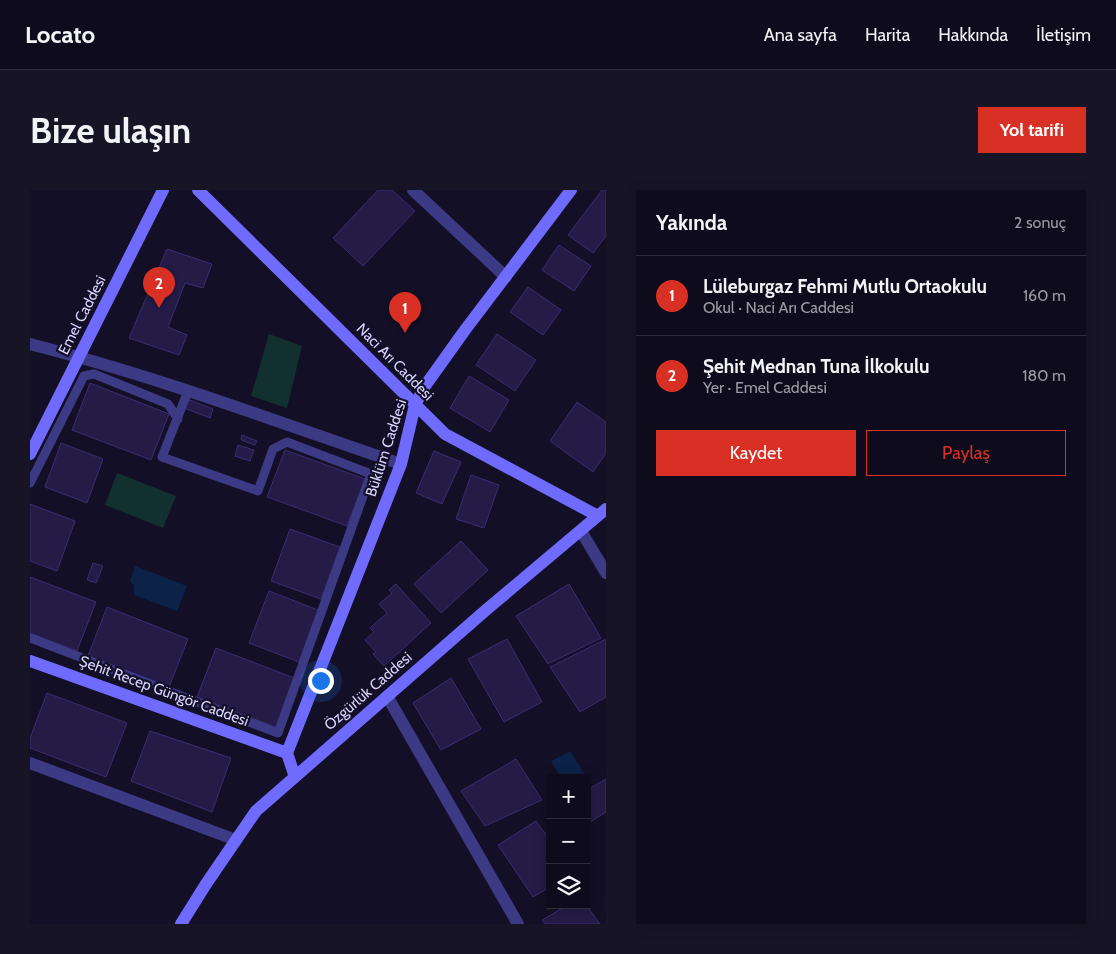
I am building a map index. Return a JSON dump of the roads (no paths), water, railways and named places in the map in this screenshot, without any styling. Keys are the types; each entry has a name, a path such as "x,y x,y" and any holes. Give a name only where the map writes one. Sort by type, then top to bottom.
{"street":[{"name":"Emel Caddesi","path":"32,448 163,190"},
{"name":"Naci Arı Caddesi","path":"198,190 445,434 602,513"},
{"path":"413,190 506,277"},
{"name":"Büklüm Caddesi","path":"288,753 401,464 415,404 425,386 459,338 571,190"},
{"path":"30,344 80,356 401,464"},
{"name":"Özgürlük Caddesi","path":"181,924 256,811 387,696 602,513"},
{"path":"581,531 606,573"},
{"name":"Şehit Recep Güngör Caddesi","path":"30,661 288,753"},
{"path":"387,696 518,924"},
{"path":"288,753 294,777"},
{"path":"30,764 236,840"}],"lane":[{"path":"30,483 84,376 94,374 168,404 178,419"},
{"path":"30,638 278,733 371,474 287,442 273,449 258,491 162,457 188,392"}],"water":[{"path":"135,566 187,586 177,611 134,595 134,586 130,581"},
{"path":"570,751 584,774 559,774 551,761"}],"place":[{"name":"Şehit Mednan Tuna İlkokulu","path":"159,308"},
{"name":"Lüleburgaz Fehmi Mutlu Ortaokulu","path":"405,333"}]}
